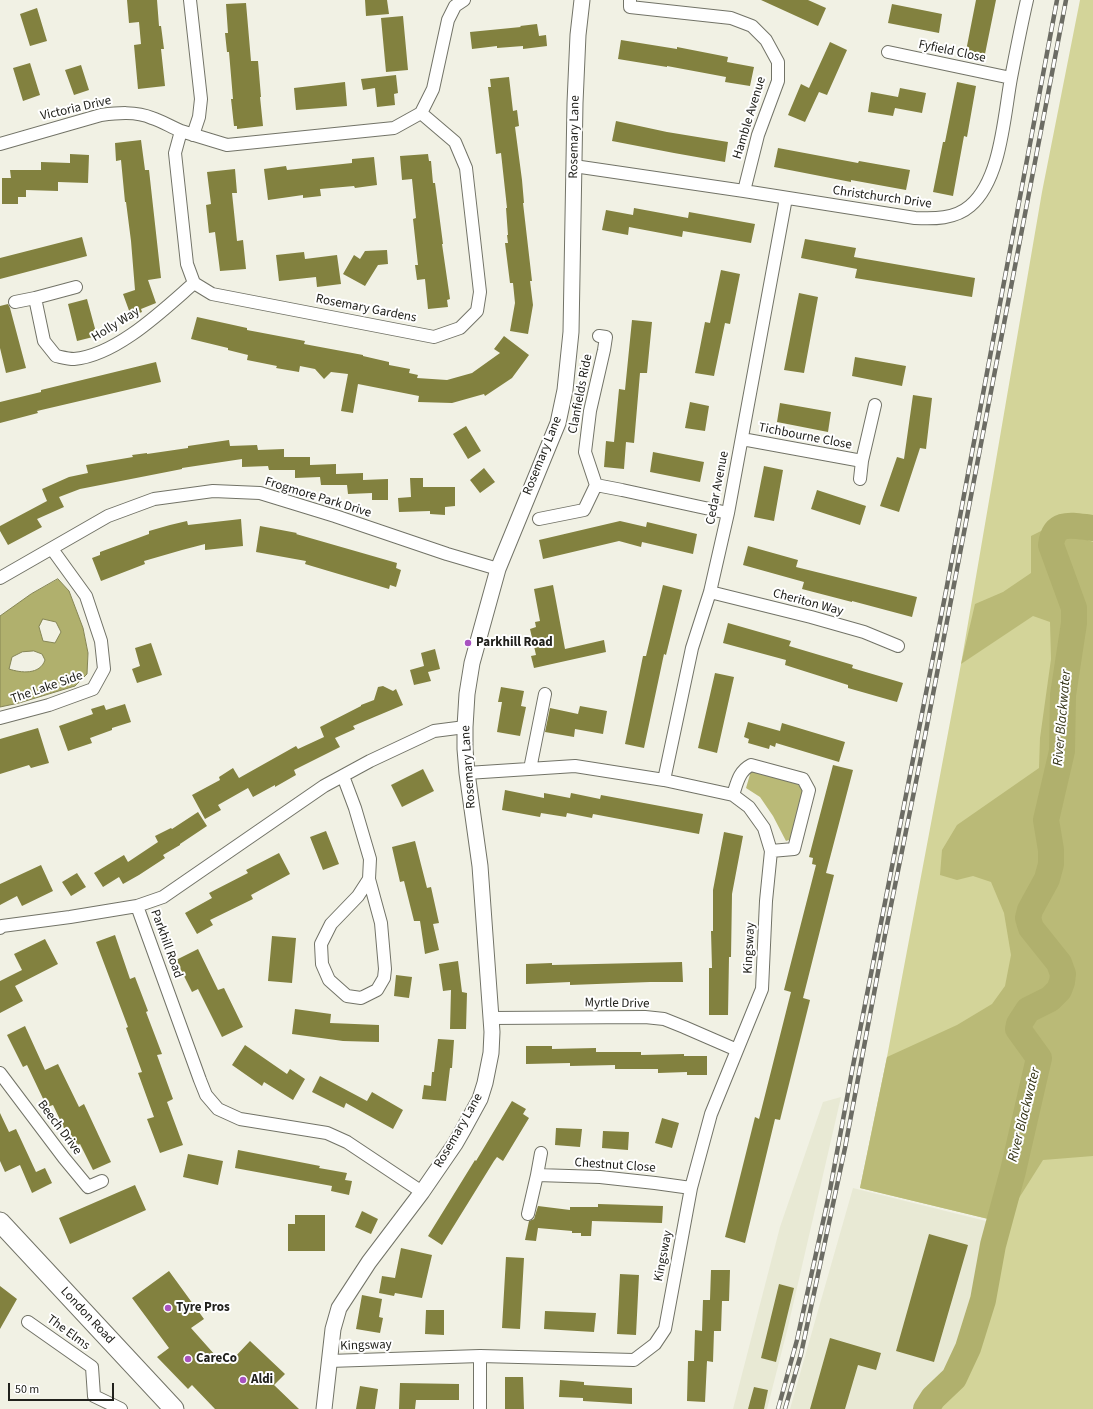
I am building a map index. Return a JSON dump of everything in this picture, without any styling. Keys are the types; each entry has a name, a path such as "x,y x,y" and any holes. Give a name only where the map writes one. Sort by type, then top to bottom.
{"main road":[{"name":"London Road","path":"0,1222 174,1409"}],"street":[{"path":"190,0 201,99 199,117 193,135"},
{"name":"Rosemary Lane","path":"324,1409 333,1329 339,1308 369,1262 422,1192 455,1144 480,1099 489,1069 491,1053 491,1018 480,866 467,772 465,727 467,694 472,663 498,569 554,434 563,405 569,362 571,332 578,35 582,0"},
{"name":"Hamble Avenue","path":"630,0 630,7 731,18 752,26 766,40 778,62 778,81 758,135 744,191"},
{"name":"Christchurch Drive","path":"574,166 922,218 936,219 949,217 960,213 969,208 977,200 991,177 999,146 1027,0"},
{"path":"194,283 187,264 175,153 181,131 227,145 394,128 421,113 433,89 448,20 456,2"},
{"name":"Fyfield Close","path":"888,52 1011,78"},
{"name":"Victoria Drive","path":"0,144 101,115 114,113 139,114 151,117 181,131"},
{"name":"Rosemary Gardens","path":"194,283 212,294 434,337 460,328 477,312 480,292 466,168 454,142 421,113"},
{"name":"Cedar Avenue","path":"664,780 692,648 710,592 728,513 786,198"},
{"name":"Holly Way","path":"35,298 44,341 56,356 73,359 97,354 120,342 155,317 194,283"},
{"path":"15,302 76,287"},
{"name":"Clanfields Ride","path":"596,485 585,452 590,411 606,338 599,336"},
{"name":"Tichbourne Close","path":"860,479 874,405"},
{"name":"Tichbourne Close","path":"742,439 862,462"},
{"path":"539,519 584,510 596,485 728,513"},
{"name":"Frogmore Park Drive","path":"0,578 108,516 154,498 213,491 260,493 447,554 498,569"},
{"name":"The Lake Side","path":"0,718 48,705 93,689 104,669 101,641 86,596 52,549"},
{"name":"Cheriton Way","path":"710,592 864,632 898,646"},
{"path":"530,768 545,694"},
{"name":"Parkhill Road","path":"422,1192 347,1142 327,1133 240,1119 218,1109 206,1095 200,1080 137,906 163,897 324,786 434,730 465,727"},
{"path":"733,795 738,777 744,768 751,765 803,779 809,790 794,849 771,851"},
{"name":"Kingsway","path":"330,1362 480,1356 634,1360 656,1344 665,1330 691,1188 711,1114 762,988 766,901 771,851 764,828 749,807 733,795 664,780 575,766 467,772"},
{"path":"343,776 355,808 370,859 369,879 381,923 385,969 384,978 377,990 361,998 347,996 329,980 322,964 321,944 331,924 358,896 369,879"},
{"path":"0,928 2,926 137,906"},
{"name":"Myrtle Drive","path":"491,1018 645,1017 664,1019 684,1026 737,1050"},
{"name":"Beech Drive","path":"0,1073 64,1158 88,1187 102,1182"},
{"path":"528,1214 541,1153"},
{"name":"Chestnut Close","path":"537,1175 600,1177 691,1188"},
{"name":"The Elms","path":"28,1322 92,1368 94,1396 121,1409"},
{"path":"480,1356 480,1409"}],"shaded area":[{"path":"1051,526 1093,542 1093,1156 1043,1160 1019,1198 1009,1224 860,1188 887,1057 957,1025 992,1004 1005,986 1011,955 1004,913 991,882 973,876 957,880 940,875 942,850 957,825 1039,768 1040,738 1051,659 1050,622 1033,616 961,664 975,604 1003,592 1031,573 1031,536"},
{"path":"58,579 69,591 83,628 88,653 87,674 75,686 19,703 0,707 0,616 31,594","holes":["43,619 56,622 61,632 55,643 43,641 39,627","34,651 42,654 45,660 43,665 39,668 30,672 9,669 12,657 22,652"]},
{"path":"751,771 795,782 804,790 792,839 786,841 773,816 760,797 746,788"},
{"path":"841,1097 787,1331 767,1409 733,1409 780,1227 823,1102"},
{"path":"853,1188 994,1223 979,1299 964,1345 950,1375 930,1395 922,1409 790,1409"}],"green space":[{"path":"1080,0 1093,0 1093,1409 936,1409 940,1402 960,1383 976,1346 991,1305 1003,1244 1009,1224 860,1188 887,1057 961,664 1042,192"}],"building":[{"path":"127,0 157,0 159,26 161,26 164,49 161,49 165,86 138,89 134,45 141,44 139,22 129,23"},
{"path":"365,0 387,0 389,14 366,16"},
{"path":"761,0 808,0 826,8 818,26"},
{"path":"976,0 996,0 985,54 966,51"},
{"path":"246,3 251,61 258,61 263,126 237,129 237,126 234,126 229,52 227,52 225,33 228,33 226,4"},
{"path":"892,4 942,14 939,33 888,23"},
{"path":"37,8 47,41 30,46 20,14"},
{"path":"403,16 408,70 386,72 381,18"},
{"path":"537,24 539,36 546,35 547,46 523,49 523,46 497,48 497,46 472,49 470,32"},
{"path":"621,40 677,49 677,47 728,57 727,62 754,67 750,86 725,82 726,77 618,59"},
{"path":"830,42 847,50 827,95 819,92 805,122 788,115 801,84 809,88"},
{"path":"30,63 40,95 23,101 13,68"},
{"path":"81,65 89,90 74,95 65,70"},
{"path":"396,75 398,93 394,94 395,105 377,107 375,88 363,90 361,79"},
{"path":"509,77 513,111 517,110 519,126 515,127 532,281 530,281 533,305 528,334 510,331 515,303 513,283 510,283 505,243 508,243 507,208 501,153 496,154 488,87 491,87 490,79"},
{"path":"345,82 347,106 296,110 294,88"},
{"path":"957,82 976,86 967,137 964,136 953,196 933,192"},
{"path":"900,88 926,93 922,113 895,108 893,116 868,112 871,92 898,97"},
{"path":"616,121 667,132 728,142 725,162 612,141"},
{"path":"141,140 145,170 149,170 161,278 148,280 156,303 141,309 142,312 131,316 123,294 135,290 131,241 121,160 116,161 115,143"},
{"path":"778,148 858,163 859,161 910,170 906,190 851,180 851,182 774,167"},
{"path":"70,154 89,155 88,183 58,182 58,191 26,190 26,197 18,197 18,204 2,204 2,178 11,178 10,170 41,170 41,162 70,163"},
{"path":"428,154 429,161 431,161 433,183 435,183 450,299 447,300 448,307 428,309 425,279 417,280 415,265 418,265 413,219 416,218 412,179 402,180 400,156"},
{"path":"374,157 377,185 355,188 354,186 320,189 321,196 303,198 303,195 268,200 264,169 286,166 287,170 352,163 352,159"},
{"path":"235,169 237,193 232,193 237,241 243,240 246,269 220,271 215,232 209,233 206,205 211,204 207,172"},
{"path":"634,208 688,218 689,212 755,224 751,243 683,231 682,237 629,227 628,235 602,230 606,210 633,215"},
{"path":"82,237 87,256 0,279 0,258"},
{"path":"805,239 856,248 854,257 975,278 972,297 855,278 857,269 801,258"},
{"path":"387,250 388,264 378,265 365,286 343,274 354,255 360,259 365,251"},
{"path":"304,252 305,259 337,255 341,284 317,287 316,277 279,281 276,255"},
{"path":"721,270 740,274 730,324 725,323 714,376 695,373 705,322 710,323"},
{"path":"799,293 818,297 804,373 784,370"},
{"path":"87,299 97,336 77,341 68,304"},
{"path":"8,304 26,368 6,373 0,348 0,306"},
{"path":"197,317 247,328 247,330 305,341 304,344 363,355 389,362 389,365 410,369 409,373 418,375 417,378 447,380 472,373 500,353 494,349 504,336 529,355 512,378 485,396 484,394 452,403 418,402 419,396 358,384 353,413 341,411 348,374 331,372 324,379 315,369 300,366 299,372 276,368 277,366 247,360 248,355 228,350 228,348 191,339"},
{"path":"632,320 652,322 647,373 640,373 634,443 626,442 624,469 604,467 606,441 614,442 619,389 625,390"},
{"path":"855,357 906,366 902,386 852,376"},
{"path":"156,362 161,382 37,411 38,413 0,423 0,402 41,392 41,390"},
{"path":"913,395 932,398 926,449 920,448 899,512 880,506 897,457 904,459"},
{"path":"690,402 709,406 705,431 685,428"},
{"path":"780,403 831,412 828,432 777,422"},
{"path":"466,426 481,451 468,459 453,434"},
{"path":"229,440 230,446 257,445 258,450 284,449 284,457 310,457 310,465 336,464 336,474 363,473 363,480 388,479 388,500 372,500 372,493 348,494 347,485 321,485 320,477 295,478 295,470 269,470 268,466 242,467 242,459 182,468 80,489 59,497 64,507 37,519 42,527 8,545 0,531 0,526 47,501 42,489 69,477 88,473 86,465 133,457 132,455 188,448 188,446"},
{"path":"653,452 704,462 700,482 650,472"},
{"path":"764,466 783,470 774,521 754,517"},
{"path":"484,468 495,482 480,493 470,480"},
{"path":"410,478 423,478 423,487 455,487 455,506 445,507 445,515 430,514 430,511 399,512 398,498 411,497"},
{"path":"817,490 866,506 860,525 811,509"},
{"path":"241,519 243,546 205,550 205,544 144,561 145,564 101,581 92,558 100,555 100,552 149,534 149,531 170,525 187,521 188,525"},
{"path":"620,521 646,527 647,522 697,534 693,554 642,542 641,547 619,541 543,559 539,540"},
{"path":"260,526 297,533 296,534 397,563 396,568 401,570 396,587 390,585 389,589 305,564 306,561 256,552"},
{"path":"748,546 798,560 796,567 917,597 912,617 802,589 804,582 743,565"},
{"path":"553,585 565,649 604,640 606,652 534,668 531,656 536,655 530,629 536,627 535,622 540,621 534,589"},
{"path":"663,585 682,590 666,655 664,654 644,748 625,744 643,656 646,656"},
{"path":"728,623 791,641 789,646 853,665 852,668 903,683 897,702 848,688 848,685 785,665 786,660 723,643"},
{"path":"151,643 162,675 137,683 132,669 140,666 135,648"},
{"path":"435,649 440,669 428,672 431,681 414,685 410,670 424,666 421,653"},
{"path":"715,673 734,677 717,753 698,748"},
{"path":"383,686 393,691 396,689 403,705 353,726 355,729 335,738 340,747 294,770 296,775 253,797 248,788 218,805 221,810 205,819 192,795 220,780 219,777 233,768 239,778 296,746 298,749 324,737 320,727 361,705 374,700 378,687"},
{"path":"501,687 524,691 521,706 526,707 520,736 497,732 502,702 498,702"},
{"path":"125,704 131,722 112,728 112,730 90,738 92,743 68,751 59,726 93,714 91,709 104,705 106,710"},
{"path":"580,706 607,711 603,734 575,729 574,737 545,732 550,708 578,714"},
{"path":"748,722 780,731 782,723 845,742 839,762 776,743 775,747 770,745 769,749 748,743 749,739 744,737"},
{"path":"38,728 49,763 31,768 29,765 0,774 0,739"},
{"path":"833,765 853,770 826,873 834,875 803,998 810,1000 780,1120 775,1119 745,1243 725,1237 755,1117 759,1119 791,992 784,990 816,865 812,864 813,858 809,857"},
{"path":"423,769 434,791 402,807 391,785"},
{"path":"505,790 544,798 544,793 570,798 571,793 600,799 601,795 703,814 699,834 593,814 592,818 567,813 566,817 541,813 540,817 502,810"},
{"path":"198,812 207,826 163,855 165,858 139,875 123,884 119,877 103,887 94,873 124,855 128,862 158,842 155,836 171,828 172,829"},
{"path":"326,831 339,864 323,870 310,837"},
{"path":"724,832 743,836 732,894 728,1015 709,1015 709,968 712,968 711,931 713,931 713,890"},
{"path":"415,841 427,888 431,887 439,923 433,924 439,950 425,954 420,921 414,921 404,881 400,882 392,847"},
{"path":"279,853 290,874 251,895 253,899 210,920 213,925 197,934 185,913 212,898 209,893 248,873 246,870"},
{"path":"41,865 53,891 22,906 17,896 0,905 0,884"},
{"path":"77,873 86,887 71,896 62,882"},
{"path":"115,935 130,979 135,977 148,1011 146,1012 162,1054 157,1055 173,1099 167,1102 183,1145 160,1153 147,1119 154,1117 138,1073 142,1072 126,1028 128,1027 96,942"},
{"path":"272,936 296,938 292,983 268,981"},
{"path":"45,939 58,964 15,986 23,1001 0,1013 0,981 22,970 14,954"},
{"path":"198,949 218,990 224,988 243,1027 222,1037 198,989 192,992 176,960"},
{"path":"458,961 462,992 467,993 466,1029 450,1029 451,990 443,991 439,964"},
{"path":"682,962 683,982 570,985 570,982 526,984 526,964 552,963 552,965"},
{"path":"396,975 412,977 409,998 394,996"},
{"path":"295,1009 331,1014 330,1023 379,1025 379,1042 343,1041 292,1034"},
{"path":"25,1026 45,1070 58,1064 79,1107 84,1104 111,1162 93,1170 80,1144 73,1147 53,1105 47,1107 27,1065 23,1067 7,1035"},
{"path":"438,1039 454,1040 452,1068 450,1068 446,1101 422,1099 424,1085 431,1086"},
{"path":"245,1045 287,1074 290,1069 305,1079 293,1100 264,1082 262,1086 232,1065"},
{"path":"526,1046 552,1046 552,1049 596,1048 596,1052 641,1052 641,1055 684,1054 684,1056 707,1056 707,1075 687,1075 687,1072 658,1073 658,1069 615,1069 615,1065 570,1066 570,1063 526,1064"},
{"path":"320,1076 367,1101 372,1092 403,1110 393,1129 346,1103 344,1108 312,1092"},
{"path":"512,1101 526,1109 523,1114 529,1118 503,1161 497,1157 494,1161 442,1245 428,1236"},
{"path":"0,1113 9,1132 16,1129 36,1172 45,1168 52,1183 32,1193 20,1165 5,1172 0,1161"},
{"path":"662,1118 679,1123 672,1148 655,1143"},
{"path":"556,1128 582,1129 580,1147 555,1145"},
{"path":"603,1131 629,1132 628,1150 602,1148"},
{"path":"238,1150 320,1166 319,1168 347,1173 345,1180 352,1181 349,1195 331,1191 332,1186 235,1168"},
{"path":"188,1154 223,1161 218,1185 183,1177"},
{"path":"135,1185 146,1210 70,1244 59,1218"},
{"path":"598,1204 663,1206 662,1223 592,1221 591,1236 581,1236 581,1233 572,1233 572,1231 538,1228 536,1241 525,1240 529,1221 534,1219 538,1206 570,1210 570,1207 598,1207"},
{"path":"362,1211 378,1219 371,1234 355,1227"},
{"path":"295,1215 325,1215 325,1251 288,1251 288,1224 295,1224"},
{"path":"929,1234 968,1245 934,1362 896,1351"},
{"path":"401,1248 432,1255 422,1298 395,1293 394,1296 379,1293 382,1276 395,1278"},
{"path":"506,1257 524,1258 520,1329 502,1328"},
{"path":"711,1270 730,1270 729,1301 722,1301 721,1331 714,1331 713,1362 707,1361 705,1402 687,1401 688,1361 694,1361 695,1330 702,1331 703,1300 710,1300"},
{"path":"169,1271 204,1319 191,1328 223,1364 230,1357 233,1359 250,1341 285,1374 274,1385 299,1409 215,1409 192,1385 188,1389 157,1357 169,1348 132,1298"},
{"path":"620,1274 639,1275 636,1335 617,1334"},
{"path":"779,1284 794,1288 776,1362 761,1358"},
{"path":"0,1286 17,1299 0,1329"},
{"path":"362,1295 382,1299 379,1317 383,1318 380,1333 356,1329"},
{"path":"426,1310 444,1310 444,1335 425,1334"},
{"path":"545,1311 596,1313 594,1332 544,1329"},
{"path":"830,1338 881,1353 876,1370 858,1365 845,1409 810,1409"},
{"path":"505,1377 523,1377 524,1409 505,1409"},
{"path":"560,1380 584,1382 584,1385 632,1388 632,1404 583,1401 583,1398 559,1397"},
{"path":"400,1383 459,1384 459,1400 416,1400 415,1409 399,1409"},
{"path":"360,1386 378,1389 375,1409 356,1409"},
{"path":"754,1387 768,1390 764,1409 748,1409"}],"waterway":[{"name":"River Blackwater","path":"926,1409 933,1398 954,1378 968,1348 983,1300 993,1245 1013,1171 1039,1058 1018,1029 1019,1024 1028,1010 1050,999 1059,990 1062,982 1063,974 1059,963 1031,928 1028,918 1030,910 1047,879 1051,864 1051,850 1046,820 1062,751 1063,695 1074,623 1074,608 1051,545 1056,531 1061,528 1066,526 1093,528"}],"railway":[{"path":"778,1409 797,1340 830,1190 946,591 1057,0"},
{"path":"785,1409 801,1354 845,1148 1066,0"}],"place":[{"name":"Parkhill Road","path":"468,643"},
{"name":"Tyre Pros","path":"168,1308"},
{"name":"CareCo","path":"188,1359"},
{"name":"Aldi","path":"243,1380"}]}
